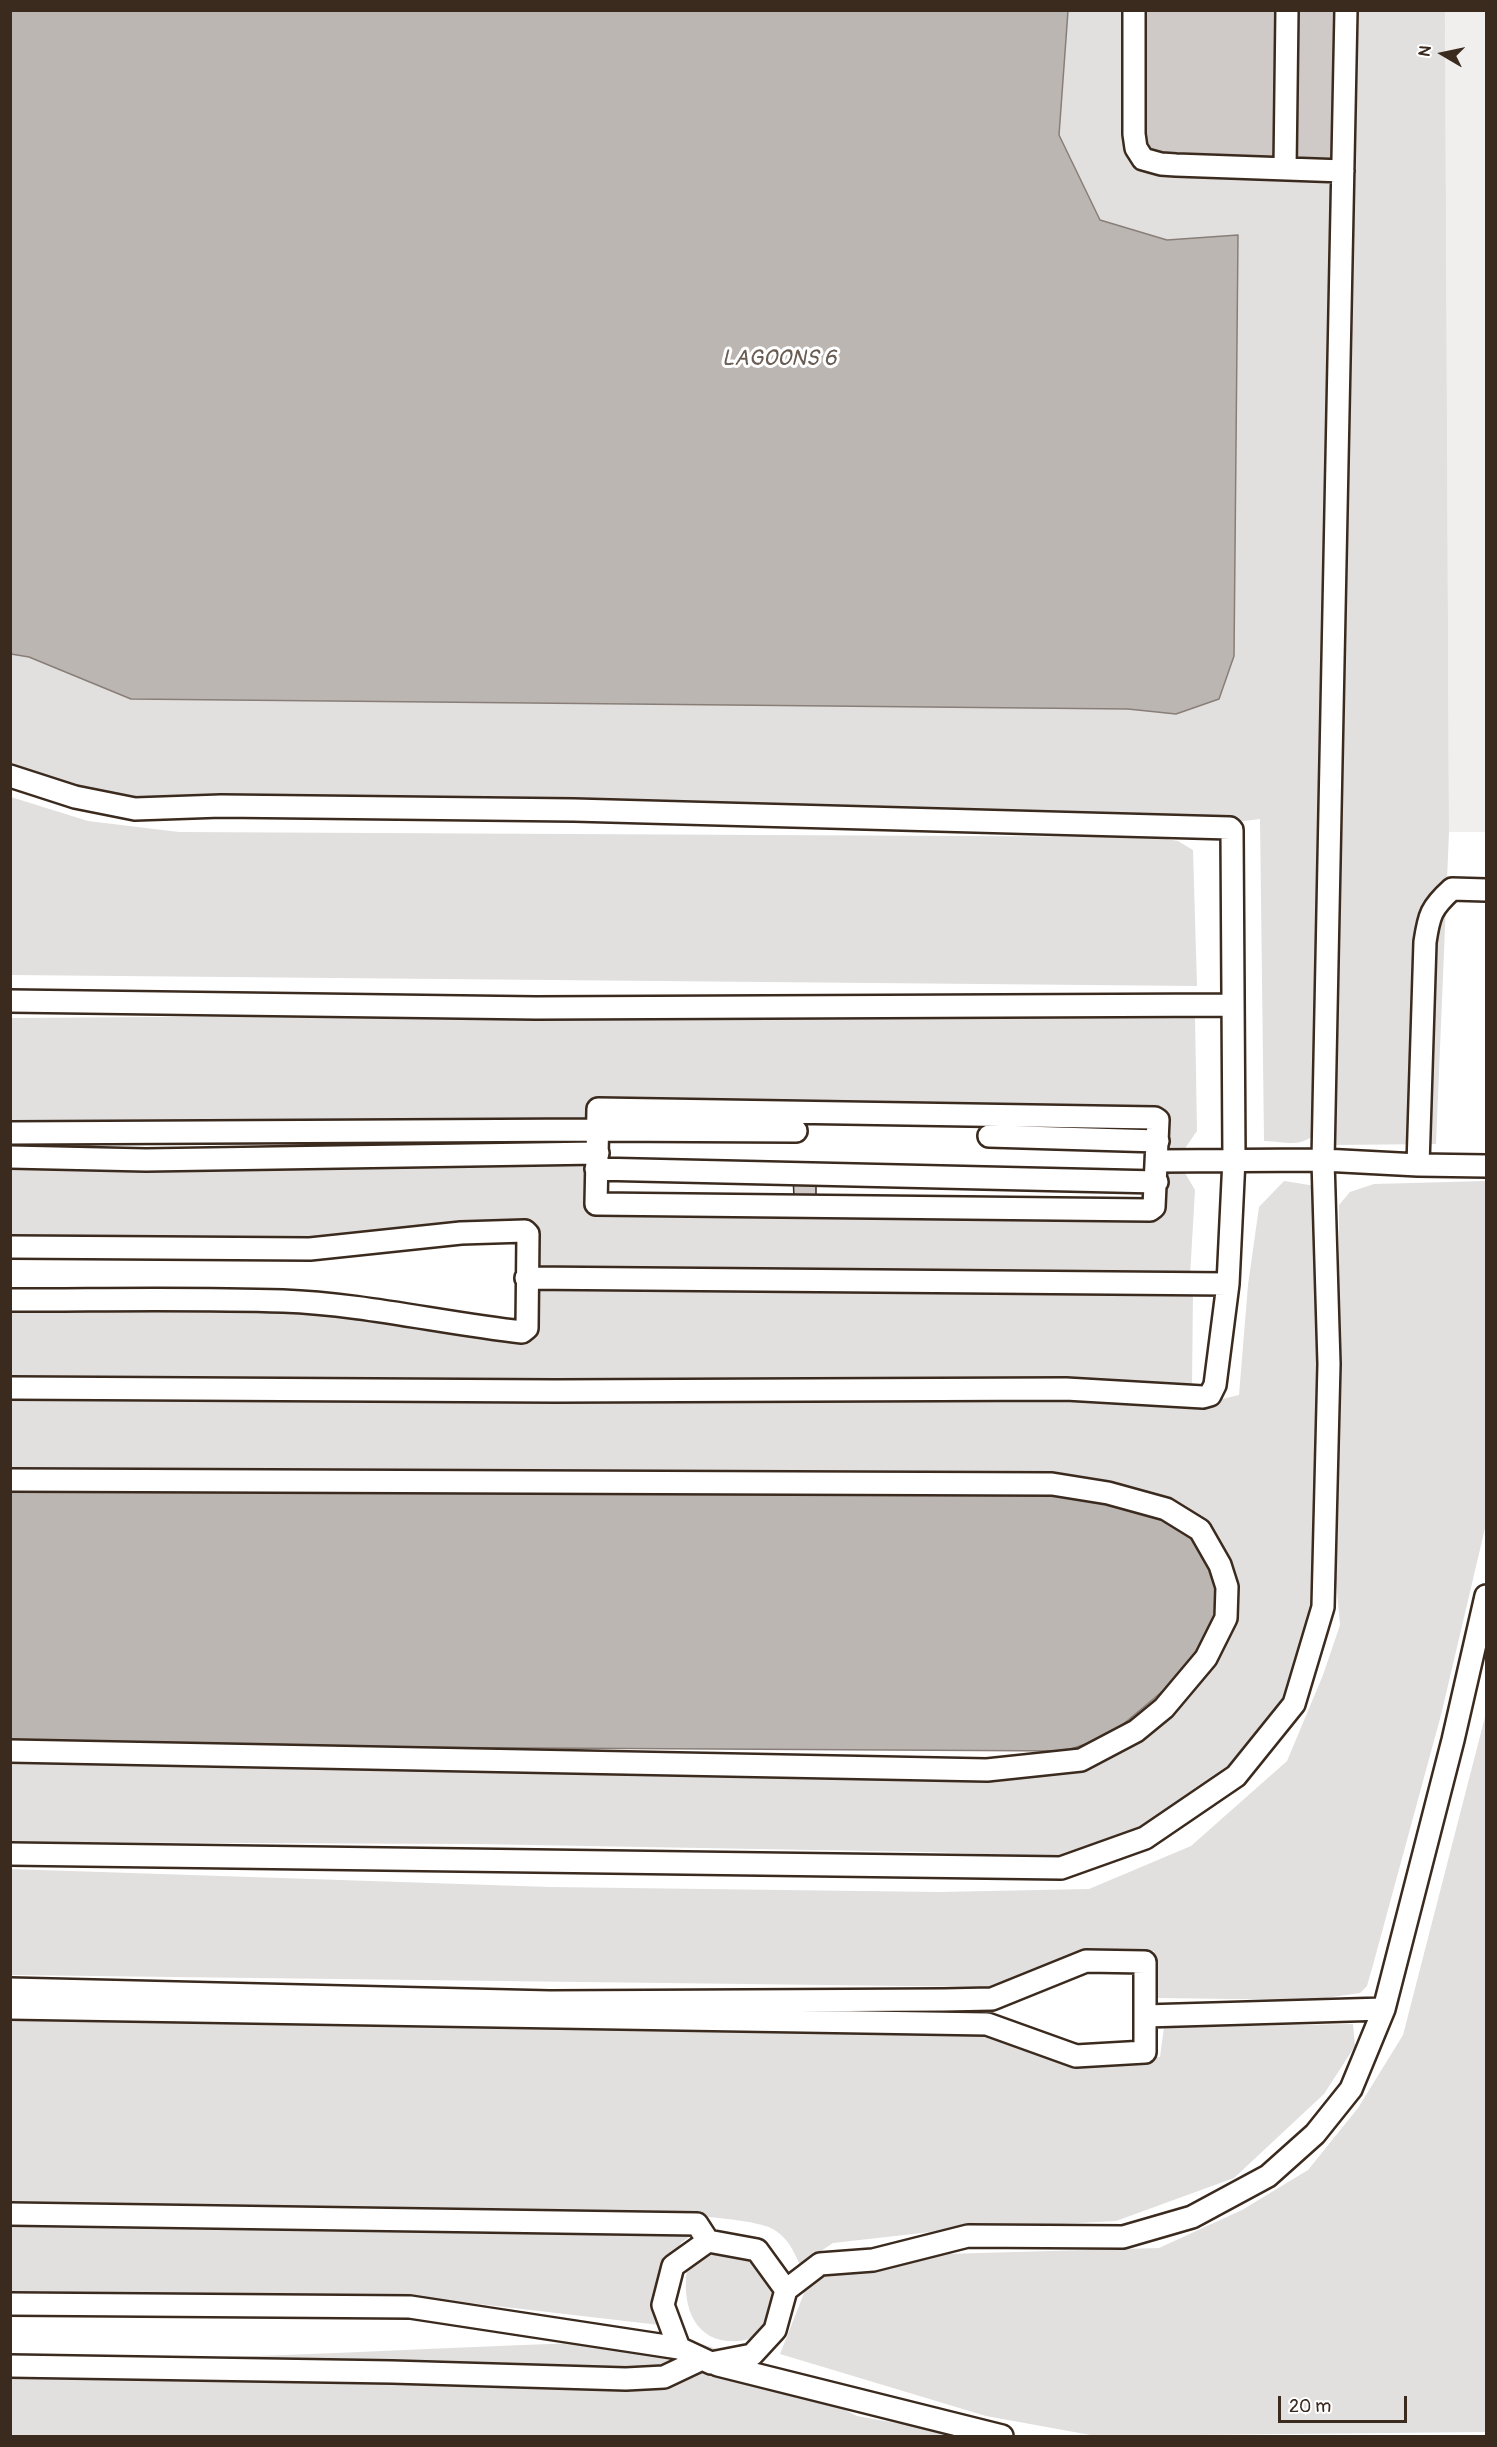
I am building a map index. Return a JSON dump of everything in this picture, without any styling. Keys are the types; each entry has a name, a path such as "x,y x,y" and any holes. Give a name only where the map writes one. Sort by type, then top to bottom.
{"lane":[{"path":"1134,10 1134,134 1136,148 1143,159 1161,164 1343,171"},
{"path":"1286,169 1287,10"},
{"path":"10,1854 1061,1868 1145,1838 1236,1776 1294,1704 1323,1607 1329,1364 1323,1160 1346,10"},
{"path":"10,776 75,797 135,809 221,806 574,810 1229,827 1232,830 1234,1159 1228,1284 1214,1389 1210,1395 1066,1389 533,1391 10,1388"},
{"path":"1418,1165 1425,942 1430,915 1436,904 1452,890 1486,890"},
{"path":"10,1001 536,1008 1233,1005"},
{"path":"598,1109 1155,1118 1158,1120 1158,1151 1154,1207 1150,1209 596,1204 598,1109"},
{"path":"10,1133 796,1131"},
{"path":"989,1136 1234,1159 1486,1166"},
{"path":"10,1157 146,1160 597,1161 1157,1182"},
{"path":"10,1247 310,1249 461,1233 525,1231 528,1234 527,1328 522,1332 460,1325 367,1308 284,1301 10,1300"},
{"path":"526,1278 1228,1284"},
{"path":"10,1480 1052,1484 1108,1493 1166,1509 1200,1530 1220,1565 1227,1587 1226,1618 1206,1658 1164,1708 1136,1731 1080,1760 987,1770 10,1751"},
{"path":"10,2366 392,2372 636,2379 664,2377 707,2361 752,2355 775,2330 786,2290 820,2264 873,2260 968,2236 1123,2236 1192,2217 1268,2176 1315,2134 1351,2089 1384,2009 1486,1596"},
{"path":"10,1989 550,2002 992,1999 1086,1961 1145,1962 1145,2052 1076,2056 987,2024 10,2008"},
{"path":"1145,2016 1384,2009"},
{"path":"10,2214 697,2224 708,2241"},
{"path":"679,2348 663,2305 673,2266 708,2241 757,2250 786,2290"},
{"path":"10,2304 410,2307 679,2348 707,2361 1002,2436"}],"shaded area":[{"path":"1068,11 1130,11 1316,176 1329,184 1334,194 1321,1129 1314,1135 1295,1143 1264,1141 1260,819 1236,822 134,800 11,769 10,654 29,657 1128,709 1176,714 1237,235 1168,240 1100,221 1059,135"},
{"path":"1354,11 1445,11 1449,832 1436,1144 1333,1145"},
{"path":"1445,11 1486,11 1486,832 1449,832"},
{"path":"11,797 88,821 179,832 1154,837 1178,841 1193,850 1197,986 11,975"},
{"path":"1195,1016 1197,1131 1181,1154 1164,1155 1164,1111 793,1102 592,1101 590,1120 11,1121 10,1018"},
{"path":"594,1156 593,1208 1067,1214 1157,1218 1164,1167 1181,1166 1195,1190 1190,1276 529,1275 531,1232 375,1239 11,1239 11,1165"},
{"path":"1284,1181 1316,1186 1322,1394 1319,1591 1299,1666 1274,1717 1237,1764 1137,1833 1067,1857 928,1852 474,1844 11,1842 11,1761 413,1767 1085,1765 1208,1659 1227,1560 1214,1530 1163,1501 733,1476 560,1471 11,1474 11,1396 287,1401 1025,1397 1201,1404 1239,1395 1248,1285 1259,1207"},
{"path":"1486,1181 1486,1524 1441,1715 1367,1986 1360,1993 1312,2000 1158,1998 1154,1951 1083,1953 990,1987 11,1975 11,1869 550,1887 939,1892 1089,1889 1191,1846 1287,1761 1323,1675 1340,1625 1336,1581 1339,1205 1350,1192 1374,1184"},
{"path":"534,1284 1193,1289 1192,1389 11,1376 11,1307 310,1309 438,1333 533,1336"},
{"path":"1486,1713 1486,2432 1096,2436 986,2416 780,2354 808,2283 837,2257 1159,2248 1242,2210 1308,2170 1358,2108 1403,2035"},
{"path":"11,2019 986,2031 1077,2064 1160,2057 1164,2027 1353,2024 1355,2046 1324,2094 1234,2178 1116,2221 948,2230 833,2243 800,2265 784,2238 767,2227 739,2220 660,2213 11,2205"},
{"path":"11,2224 701,2228 681,2243 669,2267 677,2327 427,2298 11,2291"},
{"path":"733,2235 751,2237 772,2251 776,2261 779,2286 777,2315 756,2335 746,2340 734,2341 710,2336 701,2329 690,2310 686,2287 688,2264"},
{"path":"686,2339 726,2352 857,2416 969,2436 11,2436 10,2362 264,2356"}],"water":[{"name":"LAGOONS 6","path":"10,11 1068,11 1059,135 1100,220 1167,240 1238,235 1234,656 1219,699 1176,714 1128,709 131,699 29,657 11,654"},
{"path":"11,1484 1051,1488 1154,1510 1196,1533 1215,1569 1221,1606 1207,1638 1182,1675 1109,1736 1065,1751 11,1745"}],"building":[{"path":"1138,10 1283,10 1283,166 1147,156 1141,150"},
{"path":"1288,10 1345,10 1342,168 1289,167"},
{"path":"816,1174 816,1199 794,1198 793,1175"}]}
